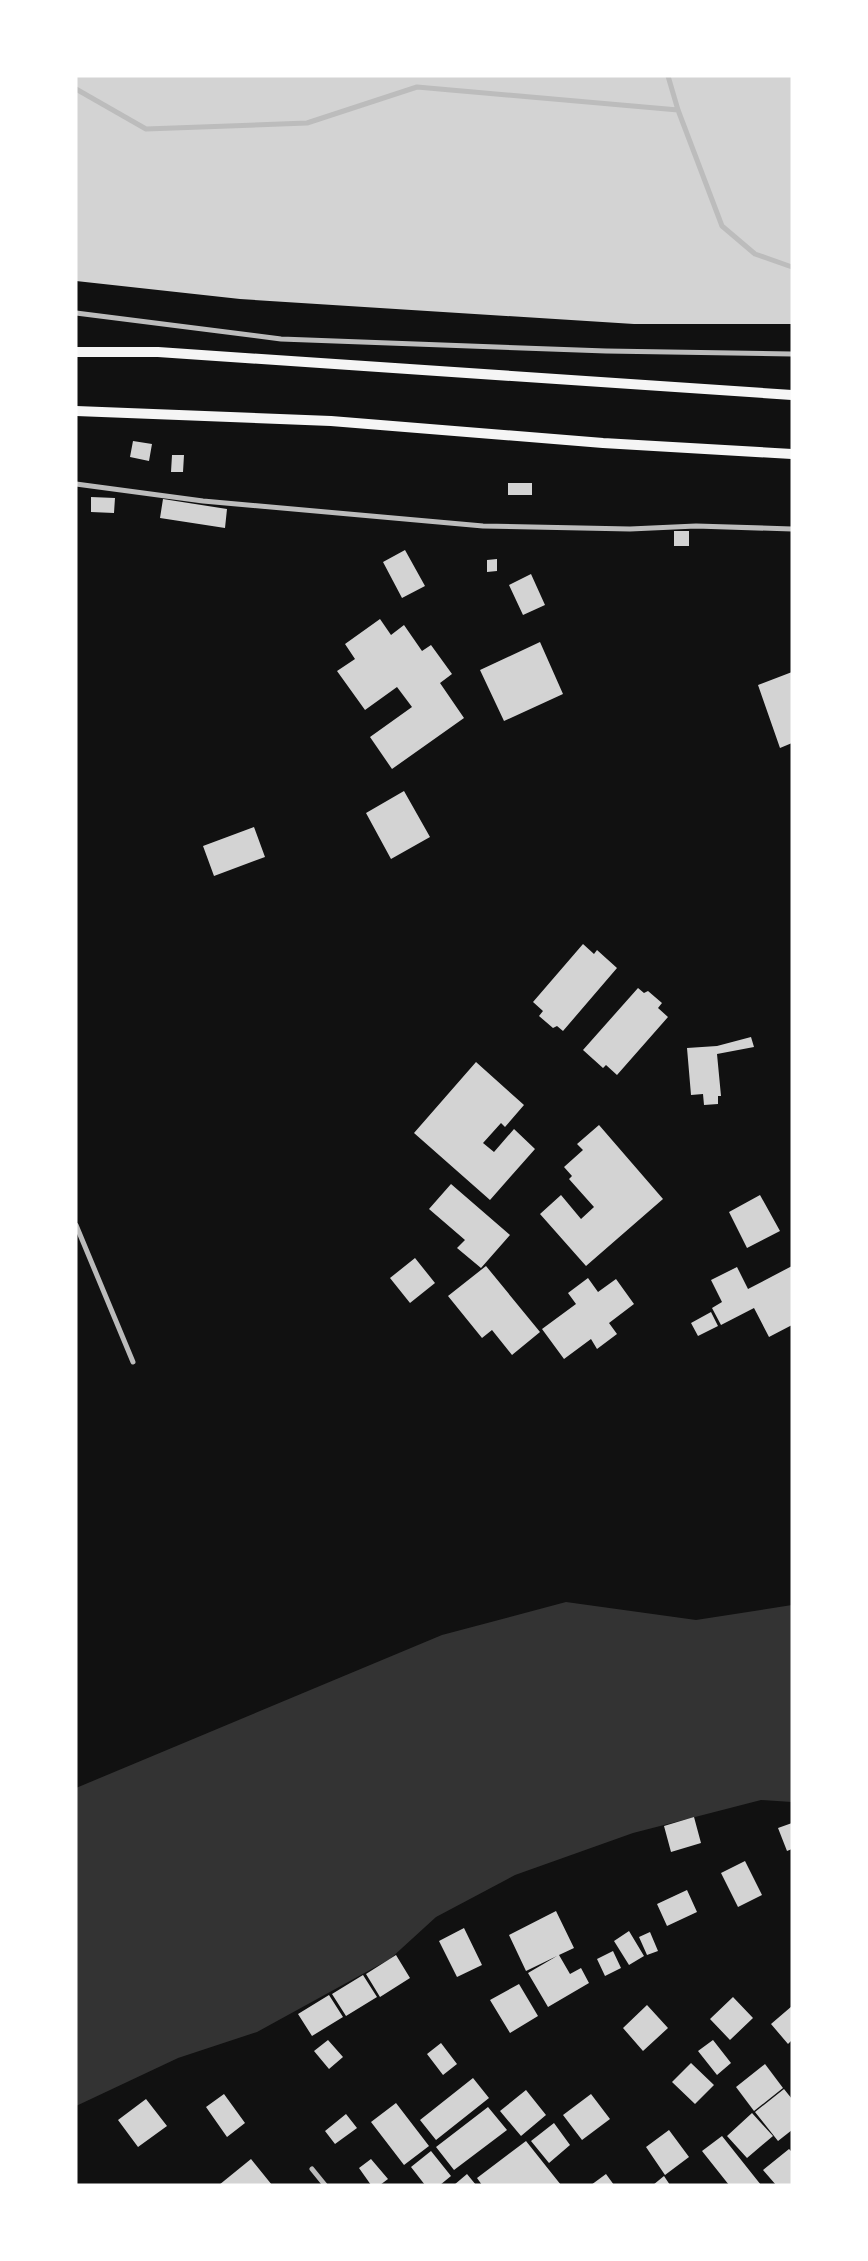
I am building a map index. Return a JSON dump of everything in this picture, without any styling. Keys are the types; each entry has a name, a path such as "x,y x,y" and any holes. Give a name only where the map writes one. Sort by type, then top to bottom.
{"main road":[{"path":"76,352 158,352 792,395"},
{"path":"76,411 331,420 603,443 792,454"}],"street":[{"path":"668,76 678,110 722,226 755,254 792,267"},
{"path":"76,89 146,129 307,123 416,87 678,110"},
{"path":"76,313 280,339 606,352 792,354"},
{"path":"76,484 203,501 483,526 630,529 696,526 792,529"},
{"path":"76,1226 133,1362"},
{"path":"312,2169 325,2185"}],"shaded area":[{"path":"566,1602 696,1620 792,1605 792,1802 761,1800 633,1833 515,1875 436,1917 390,1959 257,2032 178,2058 76,2106 76,1788 442,1635"}],"building":[{"path":"76,76 792,76 792,324 634,324 240,299 76,281"},
{"path":"133,441 152,444 149,461 130,457"},
{"path":"172,455 184,455 183,472 171,472"},
{"path":"508,483 532,483 532,495 508,495"},
{"path":"91,497 115,498 114,513 91,512"},
{"path":"163,499 227,509 225,528 160,518"},
{"path":"674,531 689,531 689,546 674,546"},
{"path":"405,550 425,586 402,598 383,562"},
{"path":"497,559 497,571 487,572 487,560"},
{"path":"531,574 545,605 523,615 509,585"},
{"path":"380,619 391,635 404,625 422,651 431,645 452,674 440,683 464,718 392,769 370,737 412,707 397,687 365,710 337,671 355,659 345,644"},
{"path":"540,642 563,694 504,721 480,670"},
{"path":"792,672 792,743 780,748 758,685"},
{"path":"404,791 430,837 391,859 366,813"},
{"path":"254,827 265,857 214,876 203,846"},
{"path":"583,944 594,954 597,950 617,968 563,1031 557,1026 553,1028 539,1016 543,1011 533,1002"},
{"path":"638,988 644,993 648,991 662,1003 658,1008 668,1017 617,1075 606,1065 603,1068 583,1050"},
{"path":"751,1037 754,1047 717,1054 721,1096 718,1096 718,1104 704,1105 703,1094 691,1095 687,1048 717,1046"},
{"path":"476,1062 524,1105 505,1127 501,1123 483,1143 494,1152 514,1129 535,1149 490,1200 414,1133"},
{"path":"599,1125 663,1199 586,1266 540,1214 561,1195 581,1219 594,1207 569,1179 572,1176 564,1167 583,1150 577,1144"},
{"path":"451,1184 510,1235 481,1268 457,1248 465,1240 429,1209"},
{"path":"760,1195 780,1231 747,1248 729,1212"},
{"path":"415,1258 435,1283 410,1303 390,1278"},
{"path":"486,1266 540,1332 512,1355 492,1330 482,1338 448,1296"},
{"path":"792,1266 792,1325 769,1337 754,1308 721,1325 712,1308 722,1302 711,1280 737,1267 748,1289"},
{"path":"588,1278 598,1292 616,1279 634,1304 609,1323 617,1334 597,1349 591,1339 564,1359 542,1329 576,1304 568,1293"},
{"path":"711,1312 718,1326 698,1336 691,1323"},
{"path":"694,1817 701,1843 671,1852 664,1826"},
{"path":"792,1823 792,1849 787,1851 778,1828"},
{"path":"745,1861 762,1895 738,1907 721,1873"},
{"path":"687,1890 697,1912 667,1926 657,1904"},
{"path":"556,1911 574,1948 559,1955 570,1974 581,1968 589,1983 548,2007 528,1973 557,1956 526,1971 509,1935"},
{"path":"464,1928 482,1965 457,1977 439,1941"},
{"path":"629,1931 644,1956 629,1965 614,1941"},
{"path":"650,1932 658,1951 647,1955 639,1937"},
{"path":"613,1951 621,1968 605,1976 597,1959"},
{"path":"396,1955 410,1978 380,1997 366,1974"},
{"path":"363,1975 377,1997 346,2016 332,1994"},
{"path":"519,1984 538,2016 510,2033 490,2000"},
{"path":"329,1995 343,2017 312,2036 298,2014"},
{"path":"733,1997 753,2018 730,2040 710,2019"},
{"path":"647,2005 668,2028 643,2051 623,2028"},
{"path":"792,2006 792,2040 788,2044 771,2024"},
{"path":"328,2040 343,2057 329,2069 314,2051"},
{"path":"713,2040 731,2063 717,2075 698,2051"},
{"path":"441,2043 457,2064 443,2075 427,2054"},
{"path":"691,2063 714,2085 695,2104 672,2082"},
{"path":"765,2064 783,2088 754,2111 736,2087"},
{"path":"473,2078 489,2098 436,2140 420,2120"},
{"path":"784,2089 792,2099 792,2130 778,2141 755,2112"},
{"path":"526,2090 546,2115 521,2136 500,2111"},
{"path":"224,2094 245,2123 227,2137 206,2107"},
{"path":"591,2094 610,2119 582,2140 563,2115"},
{"path":"146,2099 167,2126 138,2147 118,2120"},
{"path":"396,2103 429,2146 404,2165 371,2122"},
{"path":"488,2107 507,2130 454,2170 436,2147"},
{"path":"752,2113 773,2136 747,2158 727,2136"},
{"path":"346,2114 357,2128 335,2144 325,2131"},
{"path":"554,2123 570,2145 549,2163 531,2141"},
{"path":"669,2130 689,2157 665,2175 646,2147"},
{"path":"722,2136 761,2185 729,2185 702,2151"},
{"path":"526,2141 561,2185 482,2185 477,2178"},
{"path":"789,2149 792,2152 792,2185 776,2185 763,2170"},
{"path":"431,2151 451,2176 440,2185 425,2185 411,2167"},
{"path":"251,2159 272,2185 219,2185"},
{"path":"371,2159 388,2179 380,2185 371,2185 359,2168"},
{"path":"467,2174 476,2185 454,2185"},
{"path":"606,2174 614,2185 591,2185"},
{"path":"664,2176 670,2185 653,2185"}]}
